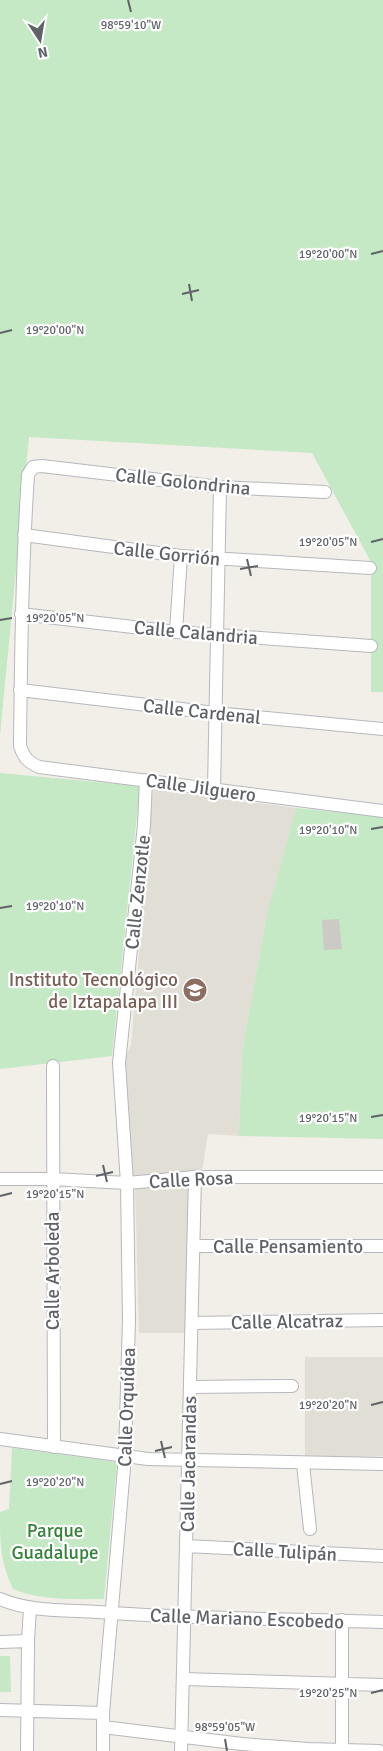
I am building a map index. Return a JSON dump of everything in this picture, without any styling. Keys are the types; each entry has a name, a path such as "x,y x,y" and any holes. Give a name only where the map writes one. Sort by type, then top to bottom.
{"street":[{"name":"Calle Golondrina","path":"24,535 28,475 33,467 42,466 220,487 325,492"},
{"path":"214,790 220,487"},
{"path":"20,690 24,535"},
{"name":"Calle Gorrión","path":"24,535 181,556 370,568"},
{"path":"176,632 181,556"},
{"name":"Calle Calandria","path":"21,614 176,632 371,646"},
{"name":"Calle Cardenal","path":"20,690 215,713 383,729"},
{"name":"Calle Jilguero","path":"20,690 20,746 23,755 29,763 39,767 383,811"},
{"name":"Calle Zenzotle","path":"119,1063 144,825 146,780"},
{"name":"Calle Orquídea","path":"103,1751 103,1713 125,1456 128,1320 127,1183 119,1063"},
{"name":"Calle Arboleda","path":"53,1066 54,1446"},
{"name":"Calle Rosa","path":"0,1180 52,1179 127,1183 195,1176 383,1177"},
{"name":"Calle Jacarandas","path":"181,1745 195,1176"},
{"name":"Calle Pensamiento","path":"194,1246 383,1246"},
{"name":"Calle Alcatraz","path":"192,1323 383,1320"},
{"path":"190,1387 292,1386"},
{"path":"0,1439 125,1456 303,1464 383,1464"},
{"path":"303,1464 310,1529"},
{"name":"Calle Tulipán","path":"186,1546 383,1556"},
{"name":"Calle Mariano Escobedo","path":"0,1599 30,1608 184,1618 383,1622"},
{"path":"26,1751 30,1608"},
{"path":"342,1620 342,1749"},
{"path":"0,1642 28,1641"},
{"path":"183,1679 383,1685"},
{"path":"0,1710 103,1713"},
{"path":"103,1727 181,1745 373,1751"}],"shaded area":[{"name":"Instituto Tecnológico de Iztapalapa III","path":"153,789 296,808 267,914 242,1050 239,1136 208,1134 202,1172 123,1181 122,1066 131,1045"},
{"path":"189,1182 190,1333 139,1333 135,1186"},
{"path":"305,1357 383,1357 383,1456 305,1458"}],"green space":[{"path":"0,0 383,0 383,692 371,692 371,562 312,453 29,437 0,735"},
{"path":"0,773 140,786 112,1056 0,1069"},
{"path":"296,808 383,817 383,1139 239,1136 242,1050 267,914"},
{"name":"Parque Guadalupe","path":"12,1448 117,1462 104,1599 35,1596 13,1589 3,1561 0,1523 0,1512 9,1509"},
{"path":"0,1656 10,1656 11,1692 0,1692"}],"building":[{"path":"339,919 342,949 324,950 322,920"}],"place":[{"name":"Instituto Tecnológico de Iztapalapa III","path":"195,990"}]}
